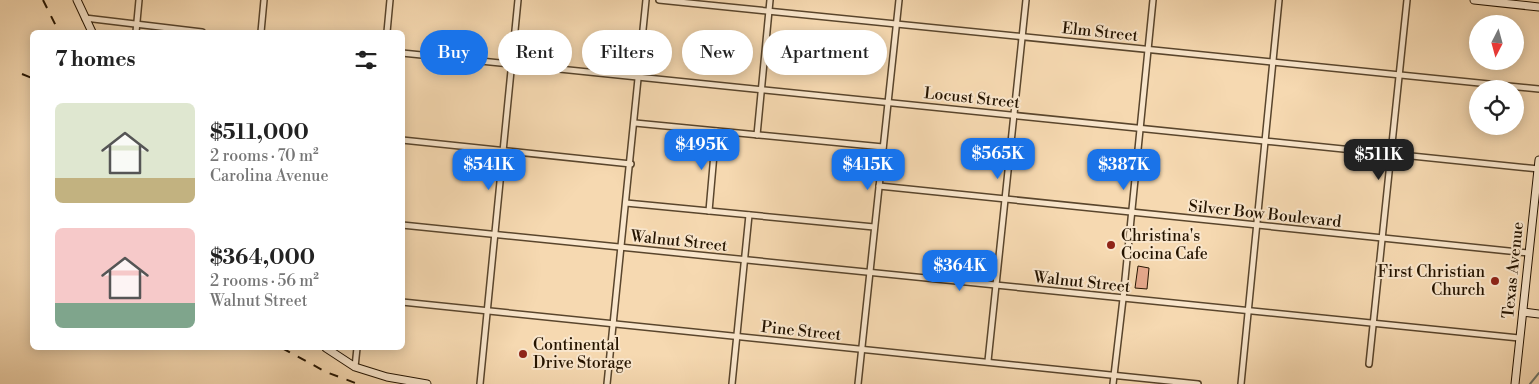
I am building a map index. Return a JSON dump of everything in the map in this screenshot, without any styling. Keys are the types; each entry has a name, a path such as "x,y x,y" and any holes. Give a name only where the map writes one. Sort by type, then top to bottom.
{"street":[{"path":"77,0 91,30"},
{"path":"136,30 139,0"},
{"path":"261,30 264,0"},
{"path":"387,30 390,0"},
{"path":"515,30 518,0"},
{"path":"607,384 631,164 646,0"},
{"name":"Elm Street","path":"659,0 1539,89"},
{"path":"757,135 770,0"},
{"path":"858,384 899,0"},
{"path":"988,361 1026,0"},
{"path":"1113,384 1153,0"},
{"path":"1241,384 1279,0"},
{"path":"1369,364 1407,0"},
{"path":"1474,0 1539,7"},
{"path":"85,18 180,30"},
{"name":"Locust Street","path":"405,53 498,63"},
{"name":"Locust Street","path":"572,70 1392,152 1539,169"},
{"path":"480,384 511,75"},
{"path":"635,124 883,147"},
{"path":"709,211 716,131"},
{"path":"405,140 631,164"},
{"name":"Texas Avenue","path":"1515,384 1539,160"},
{"name":"Silver Bow Boulevard","path":"879,186 1006,201 1528,253"},
{"path":"626,203 874,227"},
{"path":"732,384 749,215"},
{"name":"Walnut Street","path":"405,225 1519,338"},
{"name":"Pine Street","path":"405,302 1198,384"},
{"path":"1523,312 1539,314"},
{"path":"329,350 355,367 387,377 427,384"},
{"path":"355,367 357,350"}],"building":[{"path":"1138,266 1149,268 1147,289 1135,288"}],"waterway":[{"path":"1530,384 1539,373"}],"railway":[{"path":"43,0 58,30"},
{"path":"22,74 30,77"},
{"path":"286,350 326,372 358,384"}],"place":[{"name":"Christina's Cocina Cafe","path":"1111,245"},
{"name":"First Christian Church","path":"1495,281"},
{"name":"Continental Drive Storage","path":"523,354"}]}
